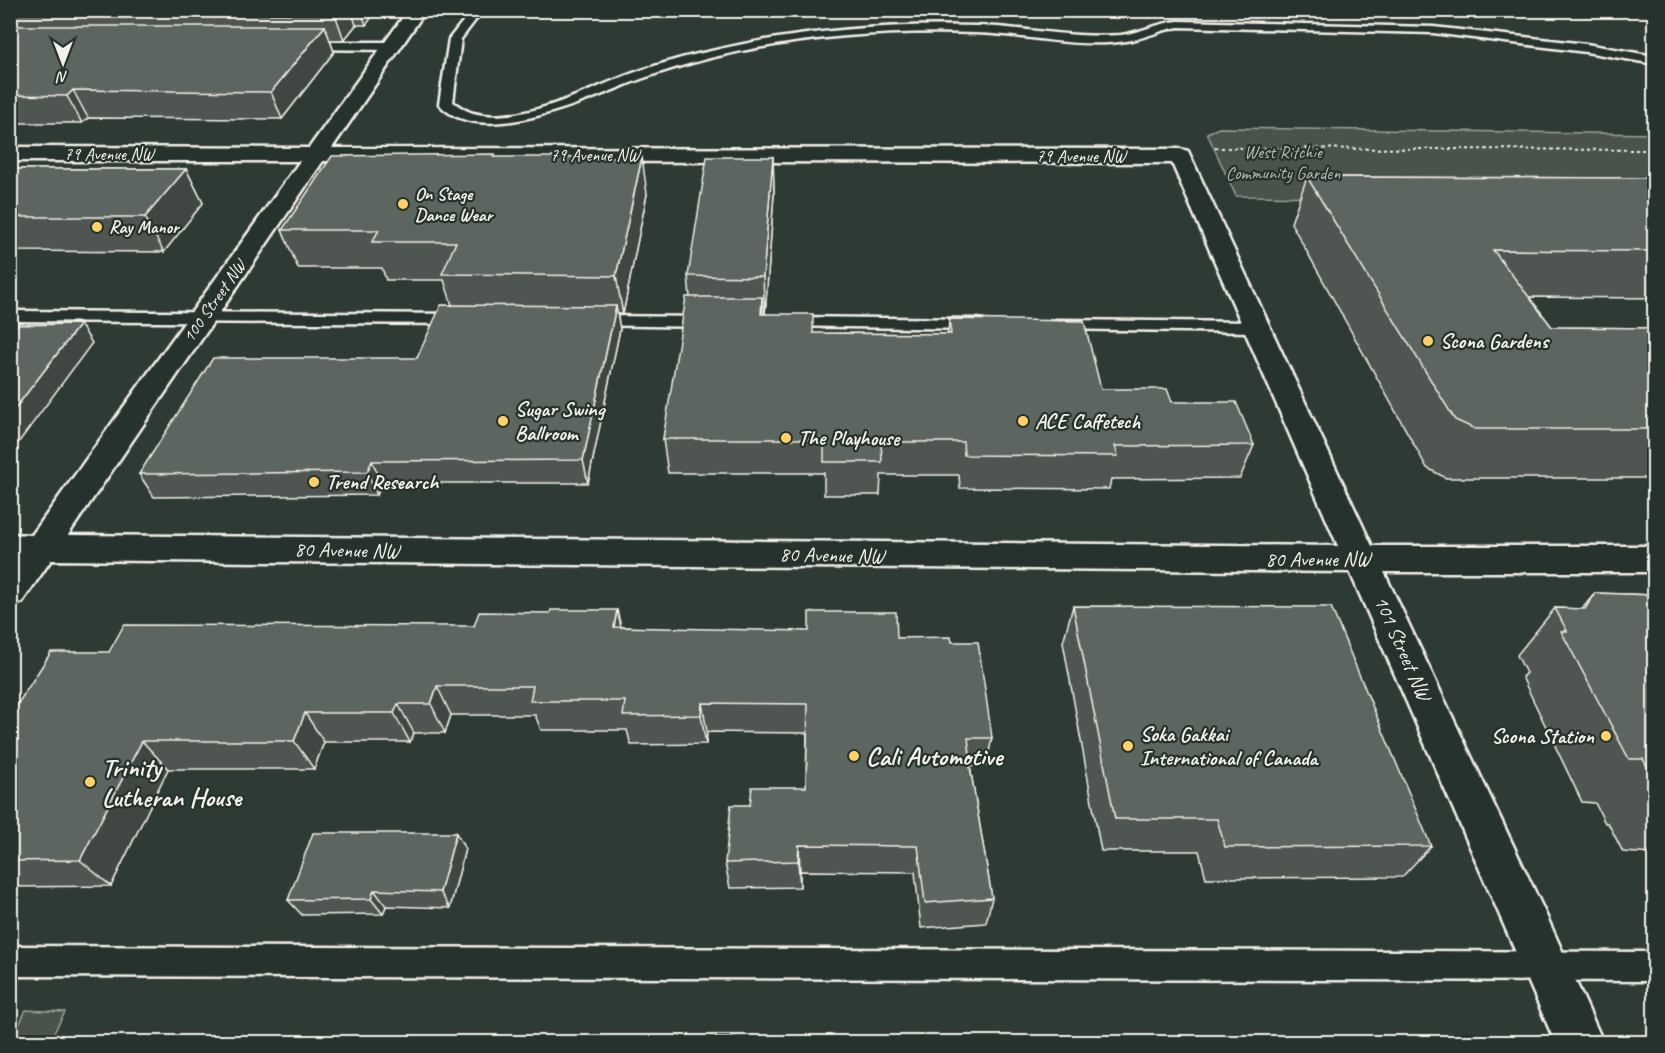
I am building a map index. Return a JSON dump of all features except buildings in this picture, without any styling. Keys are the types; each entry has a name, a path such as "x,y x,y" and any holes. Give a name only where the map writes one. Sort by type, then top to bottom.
{"street":[{"name":"100 Street NW","path":"10,592 26,547 203,317 417,10"},
{"name":"79 Avenue NW","path":"10,154 1180,156"},
{"name":"101 Street NW","path":"1180,156 1254,327 1363,559 1579,1042"},
{"name":"80 Avenue NW","path":"26,547 1363,559 1654,559"}],"lane":[{"path":"478,10 455,39 446,104 469,117 499,119 534,114 640,75 708,55 807,36 868,31 977,29 1096,39 1125,38 1158,27 1178,24 1433,30 1586,48 1654,60"},
{"path":"285,46 393,46"},
{"path":"10,316 478,320"},
{"path":"573,321 729,322"},
{"path":"764,322 991,324"},
{"path":"1039,325 1254,327"},
{"path":"10,960 1654,968"}],"path":[{"path":"1180,156 1214,148 1654,150"}],"green space":[{"name":"West Ritchie Community Garden","path":"1219,128 1654,134 1654,199 1236,196 1207,133"},
{"path":"26,1010 65,1012 49,1042 11,1042"}],"place":[{"name":"On Stage Dance Wear","path":"403,204"},
{"name":"Ray Manor","path":"97,227"},
{"name":"Scona Gardens","path":"1428,341"},
{"name":"Sugar Swing Ballroom","path":"503,421"},
{"name":"ACE Caffetech","path":"1023,421"},
{"name":"The Playhouse","path":"786,438"},
{"name":"Trend Research","path":"314,482"},
{"name":"Scona Station","path":"1606,736"},
{"name":"Soka Gakkai International of Canada","path":"1128,746"},
{"name":"Cali Automotive","path":"854,756"},
{"name":"Trinity Lutheran House","path":"90,782"}]}
